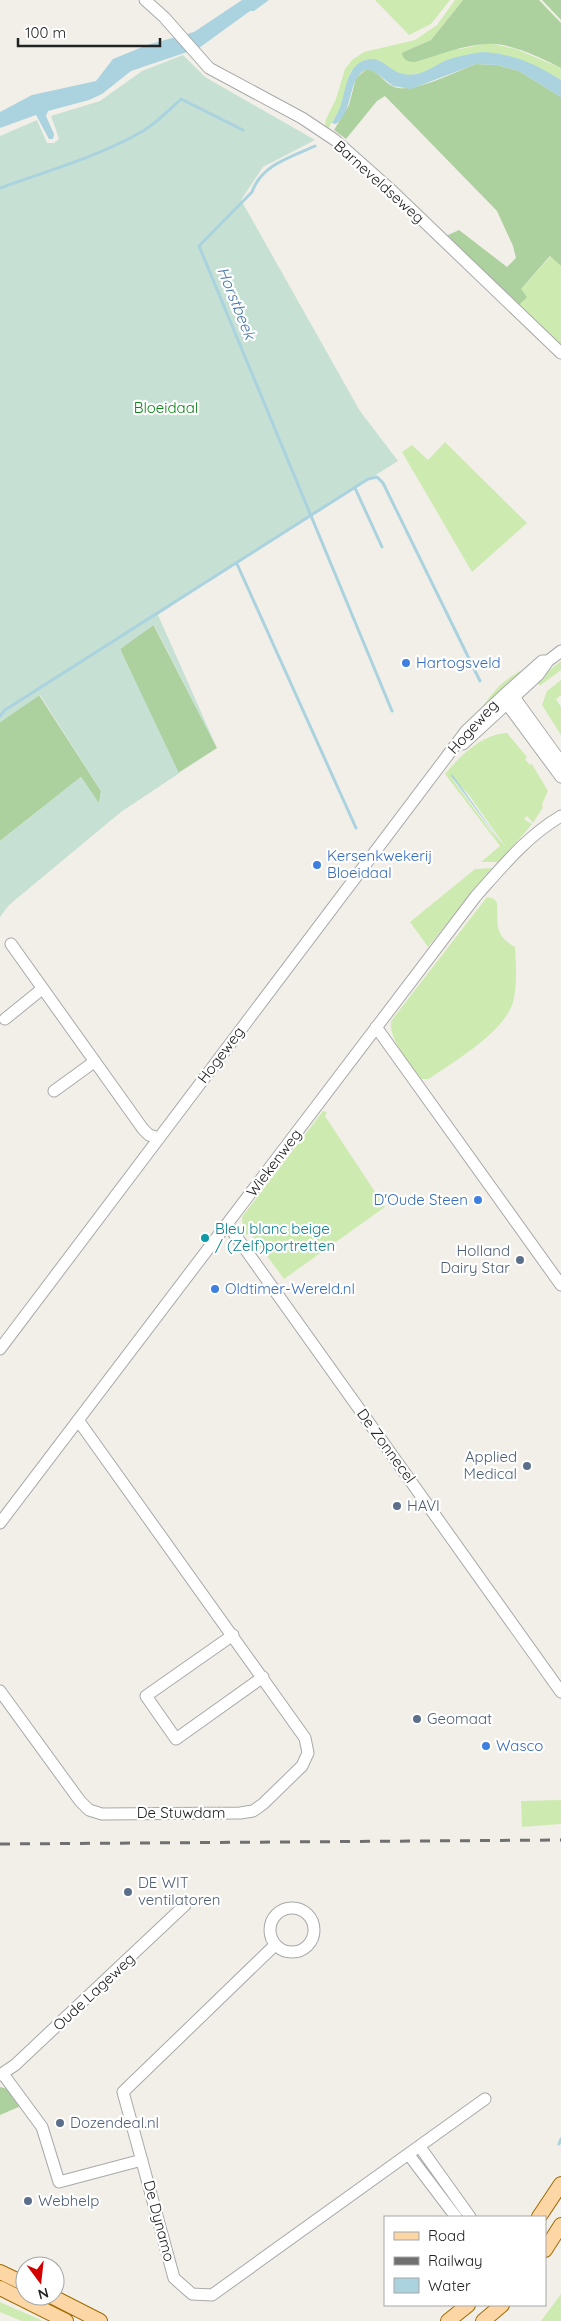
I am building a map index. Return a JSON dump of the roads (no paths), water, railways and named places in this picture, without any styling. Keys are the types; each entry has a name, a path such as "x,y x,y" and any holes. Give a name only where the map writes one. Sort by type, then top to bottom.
{"main road":[{"path":"540,2216 561,2184"},
{"path":"546,2248 561,2226"},
{"path":"0,2272 15,2279"},
{"path":"0,2288 66,2321"},
{"path":"65,2303 100,2321"},
{"path":"448,2321 467,2306"},
{"path":"483,2321 501,2306"}],"street":[{"name":"Barneveldseweg","path":"145,0 156,15 209,68 302,118 335,140 389,188 561,353"},
{"name":"Hogeweg","path":"0,1349 466,731 538,675 548,661 561,651"},
{"name":"Hogeweg","path":"508,698 561,762"},
{"name":"Hogeweg","path":"508,698 561,778"},
{"name":"Wiekenweg","path":"0,1523 476,896 524,844 544,826 561,816"},
{"path":"11,944 146,1133 159,1138"},
{"path":"5,1019 42,989"},
{"path":"376,1027 561,1285"},
{"path":"54,1091 94,1062"},
{"name":"De Zonnecel","path":"228,1225 561,1692"},
{"name":"De Stuwdam","path":"0,1690 80,1801 89,1810 102,1814 240,1813 253,1811 263,1804 302,1766 308,1753 305,1738 263,1677 78,1420"},
{"path":"233,1635 146,1696 171,1732 176,1738 263,1677"},
{"name":"Oude Lageweg","path":"1,2074 15,2066 185,1905"},
{"name":"De Dynamo","path":"276,1945 123,2092 174,2278 192,2294 212,2295 410,2155 485,2099"},
{"path":"1,2074 42,2127 59,2182 142,2160"},
{"path":"420,2147 469,2216"},
{"path":"410,2155 455,2216"}],"water":[{"path":"242,0 269,0 254,11 250,11 199,48 131,71 102,94 89,100 48,111 46,116 54,134 53,139 49,139 36,115 0,128 0,112 32,95 96,81 113,59 147,45 194,32"},
{"path":"482,52 514,57 533,64 551,74 561,80 561,97 519,71 497,65 476,64 411,89 393,86 375,72 367,69 356,80 342,118 336,124 332,123 341,105 350,74 359,63 375,59 399,73 409,75 421,73 447,60"},
{"path":"452,774 505,848 451,776"}],"waterway":[{"path":"0,188 73,162 126,140 154,124 181,99 243,130"},
{"name":"Horstbeek","path":"315,146 287,158 270,168 262,175 252,192 199,246 392,711"},
{"path":"0,716 5,710 368,479 377,477 383,483 480,681"},
{"path":"355,488 382,547"},
{"path":"237,564 356,828"},
{"path":"559,2144 561,2139"}],"railway":[{"path":"0,1844 561,1840"}],"place":[{"name":"Hartogsveld","path":"406,663"},
{"name":"Kersenkwekerij Bloeidaal","path":"317,865"},
{"name":"D'Oude Steen","path":"478,1200"},
{"name":"Bleu blanc beige / (Zelf)portretten","path":"205,1238"},
{"name":"Holland Dairy Star","path":"520,1260"},
{"name":"Oldtimer-Wereld.nl","path":"215,1289"},
{"name":"Applied Medical","path":"527,1466"},
{"name":"HAVI","path":"397,1506"},
{"name":"Geomaat","path":"417,1719"},
{"name":"Wasco","path":"486,1746"},
{"name":"DE WIT ventilatoren","path":"128,1892"},
{"name":"Dozendeal.nl","path":"60,2123"},
{"name":"Webhelp","path":"28,2201"}],"park label":[{"name":"Bloeidaal","path":"166,408"}]}
